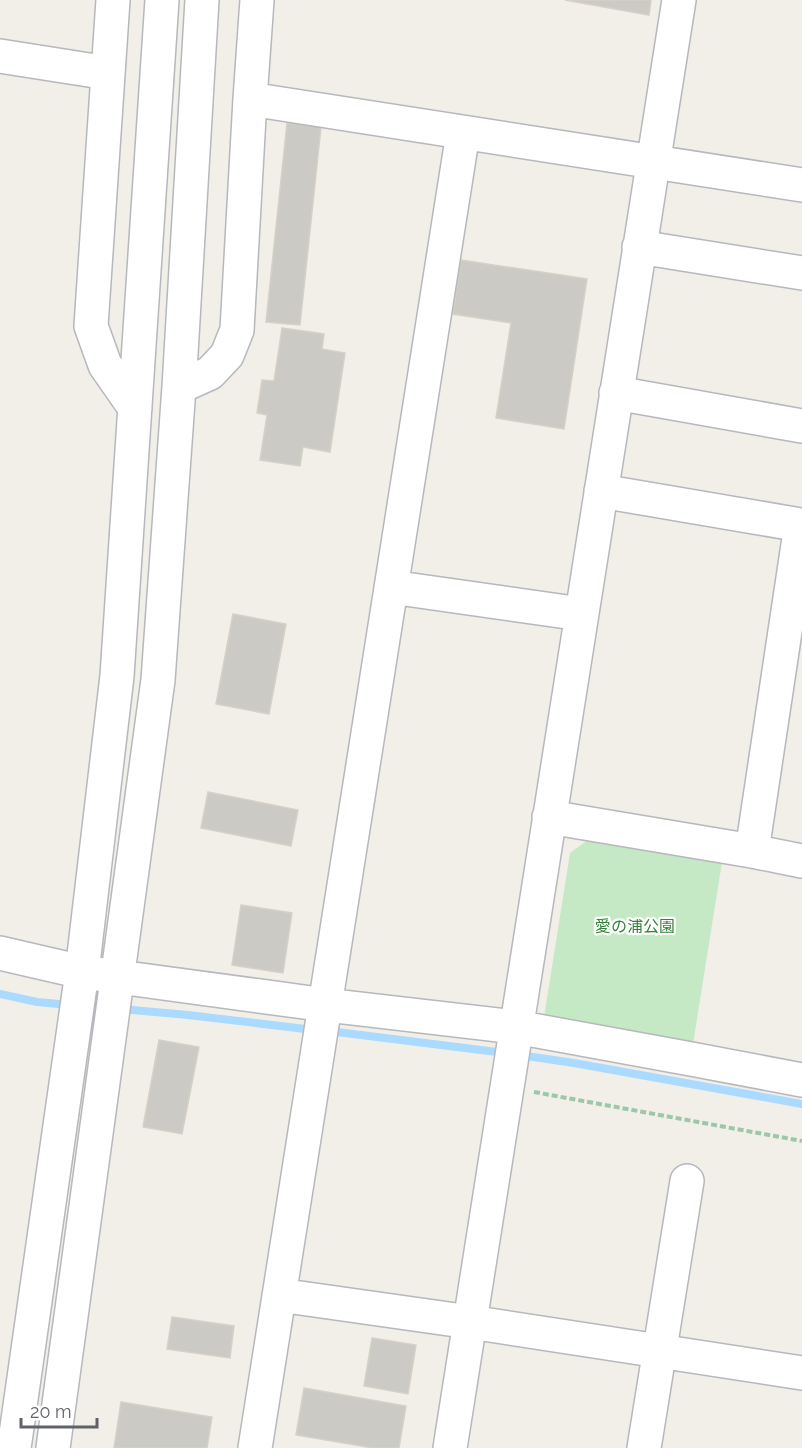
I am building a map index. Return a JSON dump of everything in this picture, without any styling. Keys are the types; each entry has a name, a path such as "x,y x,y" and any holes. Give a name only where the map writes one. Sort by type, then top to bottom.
{"street":[{"path":"113,0 91,326 105,365 135,408"},
{"path":"14,1448 82,972 117,676 162,0"},
{"path":"53,1448 158,680 179,387 202,0"},
{"path":"179,387 210,373 227,355 237,330 257,0"},
{"path":"450,1448 679,0"},
{"path":"0,56 108,73"},
{"path":"250,99 802,185"},
{"path":"255,1448 463,133"},
{"path":"639,247 802,273"},
{"path":"616,393 802,426"},
{"path":"601,491 802,525 752,851"},
{"path":"391,587 581,614"},
{"path":"549,817 802,861"},
{"path":"0,953 82,972 326,1005 516,1027 802,1080"},
{"path":"644,1448 687,1181"},
{"path":"279,1295 802,1373"}],"path":[{"path":"507,1087 802,1141"}],"green space":[{"name":"愛の浦公園","path":"588,840 722,862 692,1050 543,1024 570,853"}],"building":[{"path":"565,0 651,0 649,15"},
{"path":"287,123 321,127 300,325 266,322"},
{"path":"461,260 587,279 564,429 496,418 511,323 453,314"},
{"path":"282,328 324,334 322,349 345,353 330,452 303,447 300,466 260,460 267,415 257,413 262,380 274,381"},
{"path":"233,614 286,624 269,714 216,704"},
{"path":"208,792 298,810 291,846 201,828"},
{"path":"241,905 292,913 283,973 232,965"},
{"path":"159,1040 199,1047 182,1134 143,1127"},
{"path":"172,1317 234,1326 230,1358 167,1349"},
{"path":"372,1338 416,1345 408,1394 364,1386"},
{"path":"304,1388 406,1406 399,1448 373,1448 296,1435"},
{"path":"121,1402 212,1417 207,1448 114,1448"}],"waterway":[{"path":"0,994 37,1002 70,1005"},
{"path":"121,1009 314,1030"},
{"path":"329,1031 505,1053"},
{"path":"520,1055 802,1104"}]}
